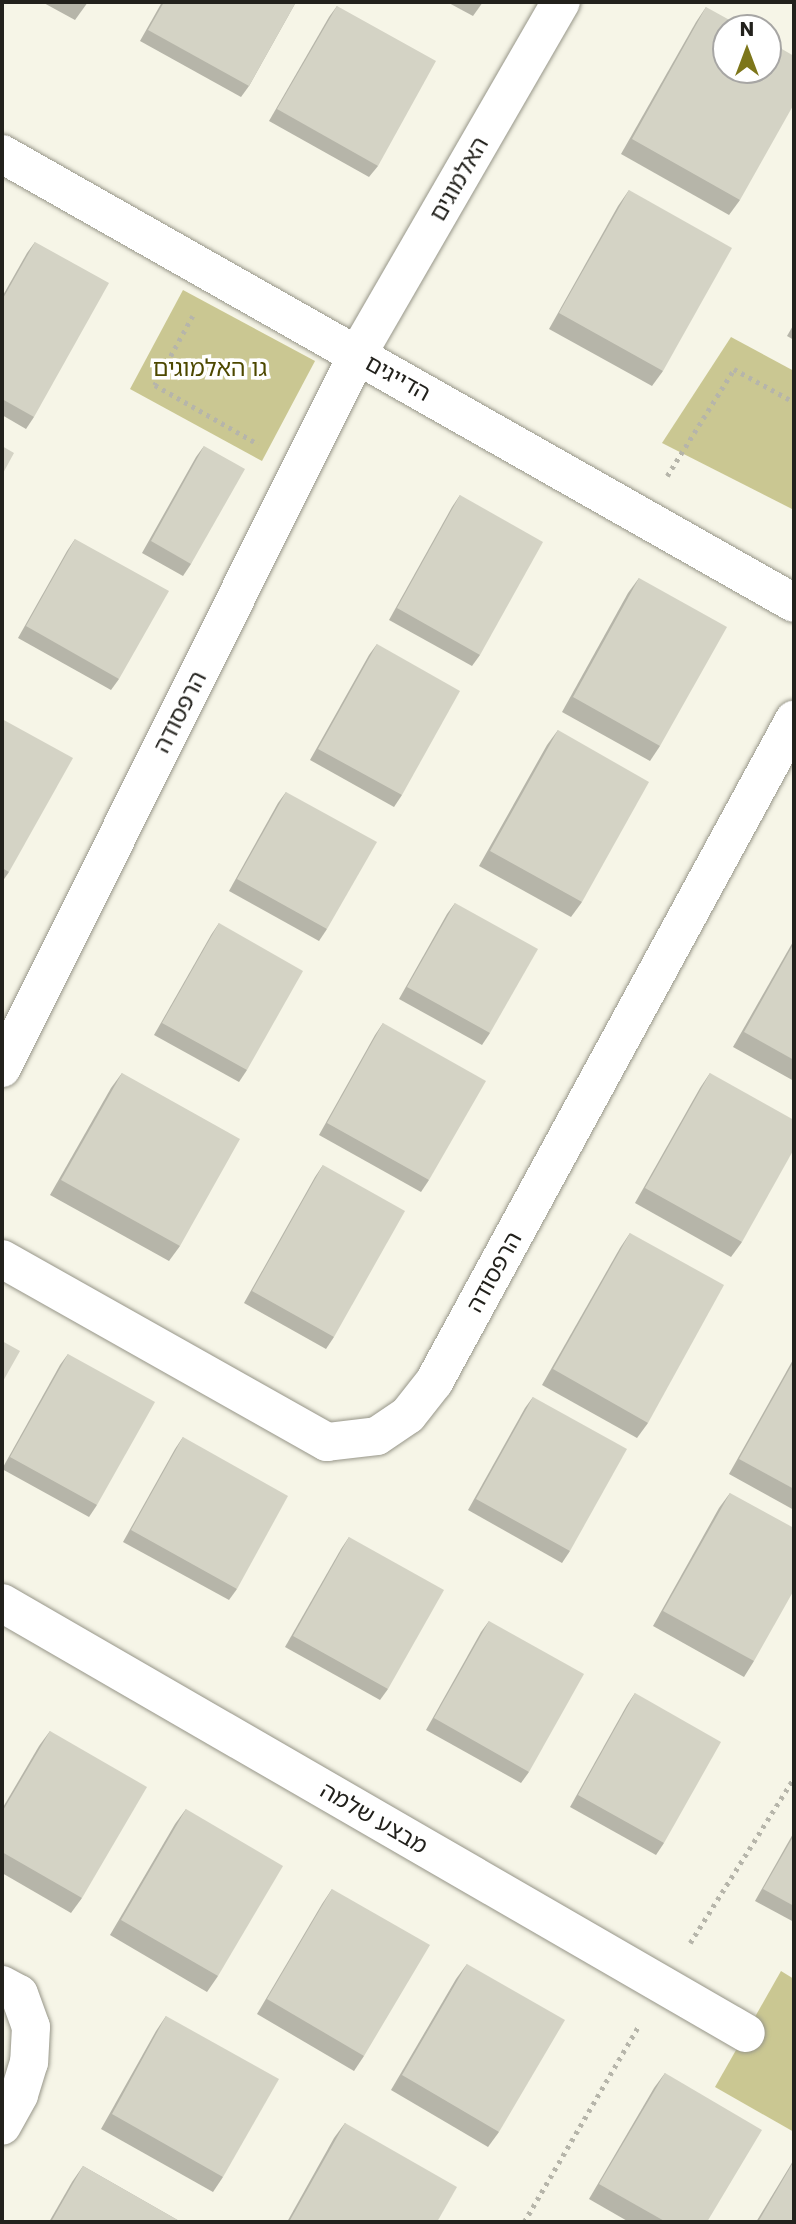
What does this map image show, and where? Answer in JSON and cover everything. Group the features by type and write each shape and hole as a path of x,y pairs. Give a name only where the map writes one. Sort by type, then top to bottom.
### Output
{"street":[{"name":"האלמוגים","path":"357,355 561,2"},
{"name":"הדייגים","path":"2,154 794,603"},
{"name":"הרפסודה","path":"2,1068 357,355"},
{"name":"הרפסודה","path":"2,1259 327,1442 377,1436 408,1415 434,1382 794,720"},
{"name":"מבצע שלמה","path":"2,1603 746,2033"},
{"path":"2,1985 19,1994 31,2027 29,2062 19,2095 2,2126"}],"path":[{"path":"215,275 155,386 301,469"},
{"path":"642,517 734,369 794,402"},
{"path":"524,2222 663,1985 794,1779"}],"green space":[{"name":"גו האלמוגים","path":"183,290 315,361 262,461 130,389"},
{"path":"731,337 794,371 794,510 662,443"},
{"path":"781,1971 794,1979 794,2132 715,2087"}],"building":[{"path":"164,2 296,2 249,86 148,30"},
{"path":"337,6 436,61 378,166 277,109"},
{"path":"706,7 719,14 712,14 712,84 782,84 782,49 794,56 794,104 740,200 632,139"},
{"path":"629,190 732,248 663,371 559,313"},
{"path":"35,242 109,283 34,417 2,399 2,300"},
{"path":"2,446 14,453 2,475"},
{"path":"204,446 245,469 191,564 151,541"},
{"path":"460,495 543,542 480,655 397,608"},
{"path":"75,539 169,591 119,679 26,626"},
{"path":"639,578 727,627 660,746 573,697"},
{"path":"377,644 460,691 402,795 318,749"},
{"path":"2,719 73,758 9,872 2,868"},
{"path":"558,730 649,782 582,902 490,851"},
{"path":"286,792 377,842 327,929 237,879"},
{"path":"455,903 538,949 490,1033 407,987"},
{"path":"219,923 303,971 247,1070 162,1023"},
{"path":"794,943 794,1060 744,1032"},
{"path":"383,1023 486,1081 429,1180 327,1123"},
{"path":"122,1073 240,1139 180,1246 61,1180"},
{"path":"710,1073 794,1120 794,1149 742,1242 645,1188"},
{"path":"323,1165 405,1211 334,1337 252,1291"},
{"path":"630,1233 724,1285 648,1423 553,1369"},
{"path":"2,1341 20,1351 2,1383"},
{"path":"68,1354 155,1402 97,1505 10,1457"},
{"path":"794,1361 794,1489 739,1459"},
{"path":"533,1397 627,1449 570,1551 476,1499"},
{"path":"183,1437 288,1496 237,1589 131,1530"},
{"path":"730,1493 794,1528 794,1590 754,1661 663,1611"},
{"path":"349,1537 444,1590 388,1689 293,1636"},
{"path":"489,1621 584,1674 529,1772 434,1718"},
{"path":"635,1693 721,1742 664,1843 578,1795"},
{"path":"50,1731 147,1787 82,1898 2,1852 2,1812"},
{"path":"186,1809 283,1866 218,1976 121,1920"},
{"path":"794,1835 794,1906 763,1889"},
{"path":"332,1889 430,1945 364,2056 267,1999"},
{"path":"467,1964 565,2020 499,2132 402,2075"},
{"path":"166,2016 279,2079 223,2177 112,2114"},
{"path":"665,2073 762,2130 707,2222 666,2222 599,2184"},
{"path":"345,2123 457,2187 437,2222 289,2222"},
{"path":"794,2161 794,2222 758,2222"},
{"path":"83,2166 181,2222 51,2222"}]}
